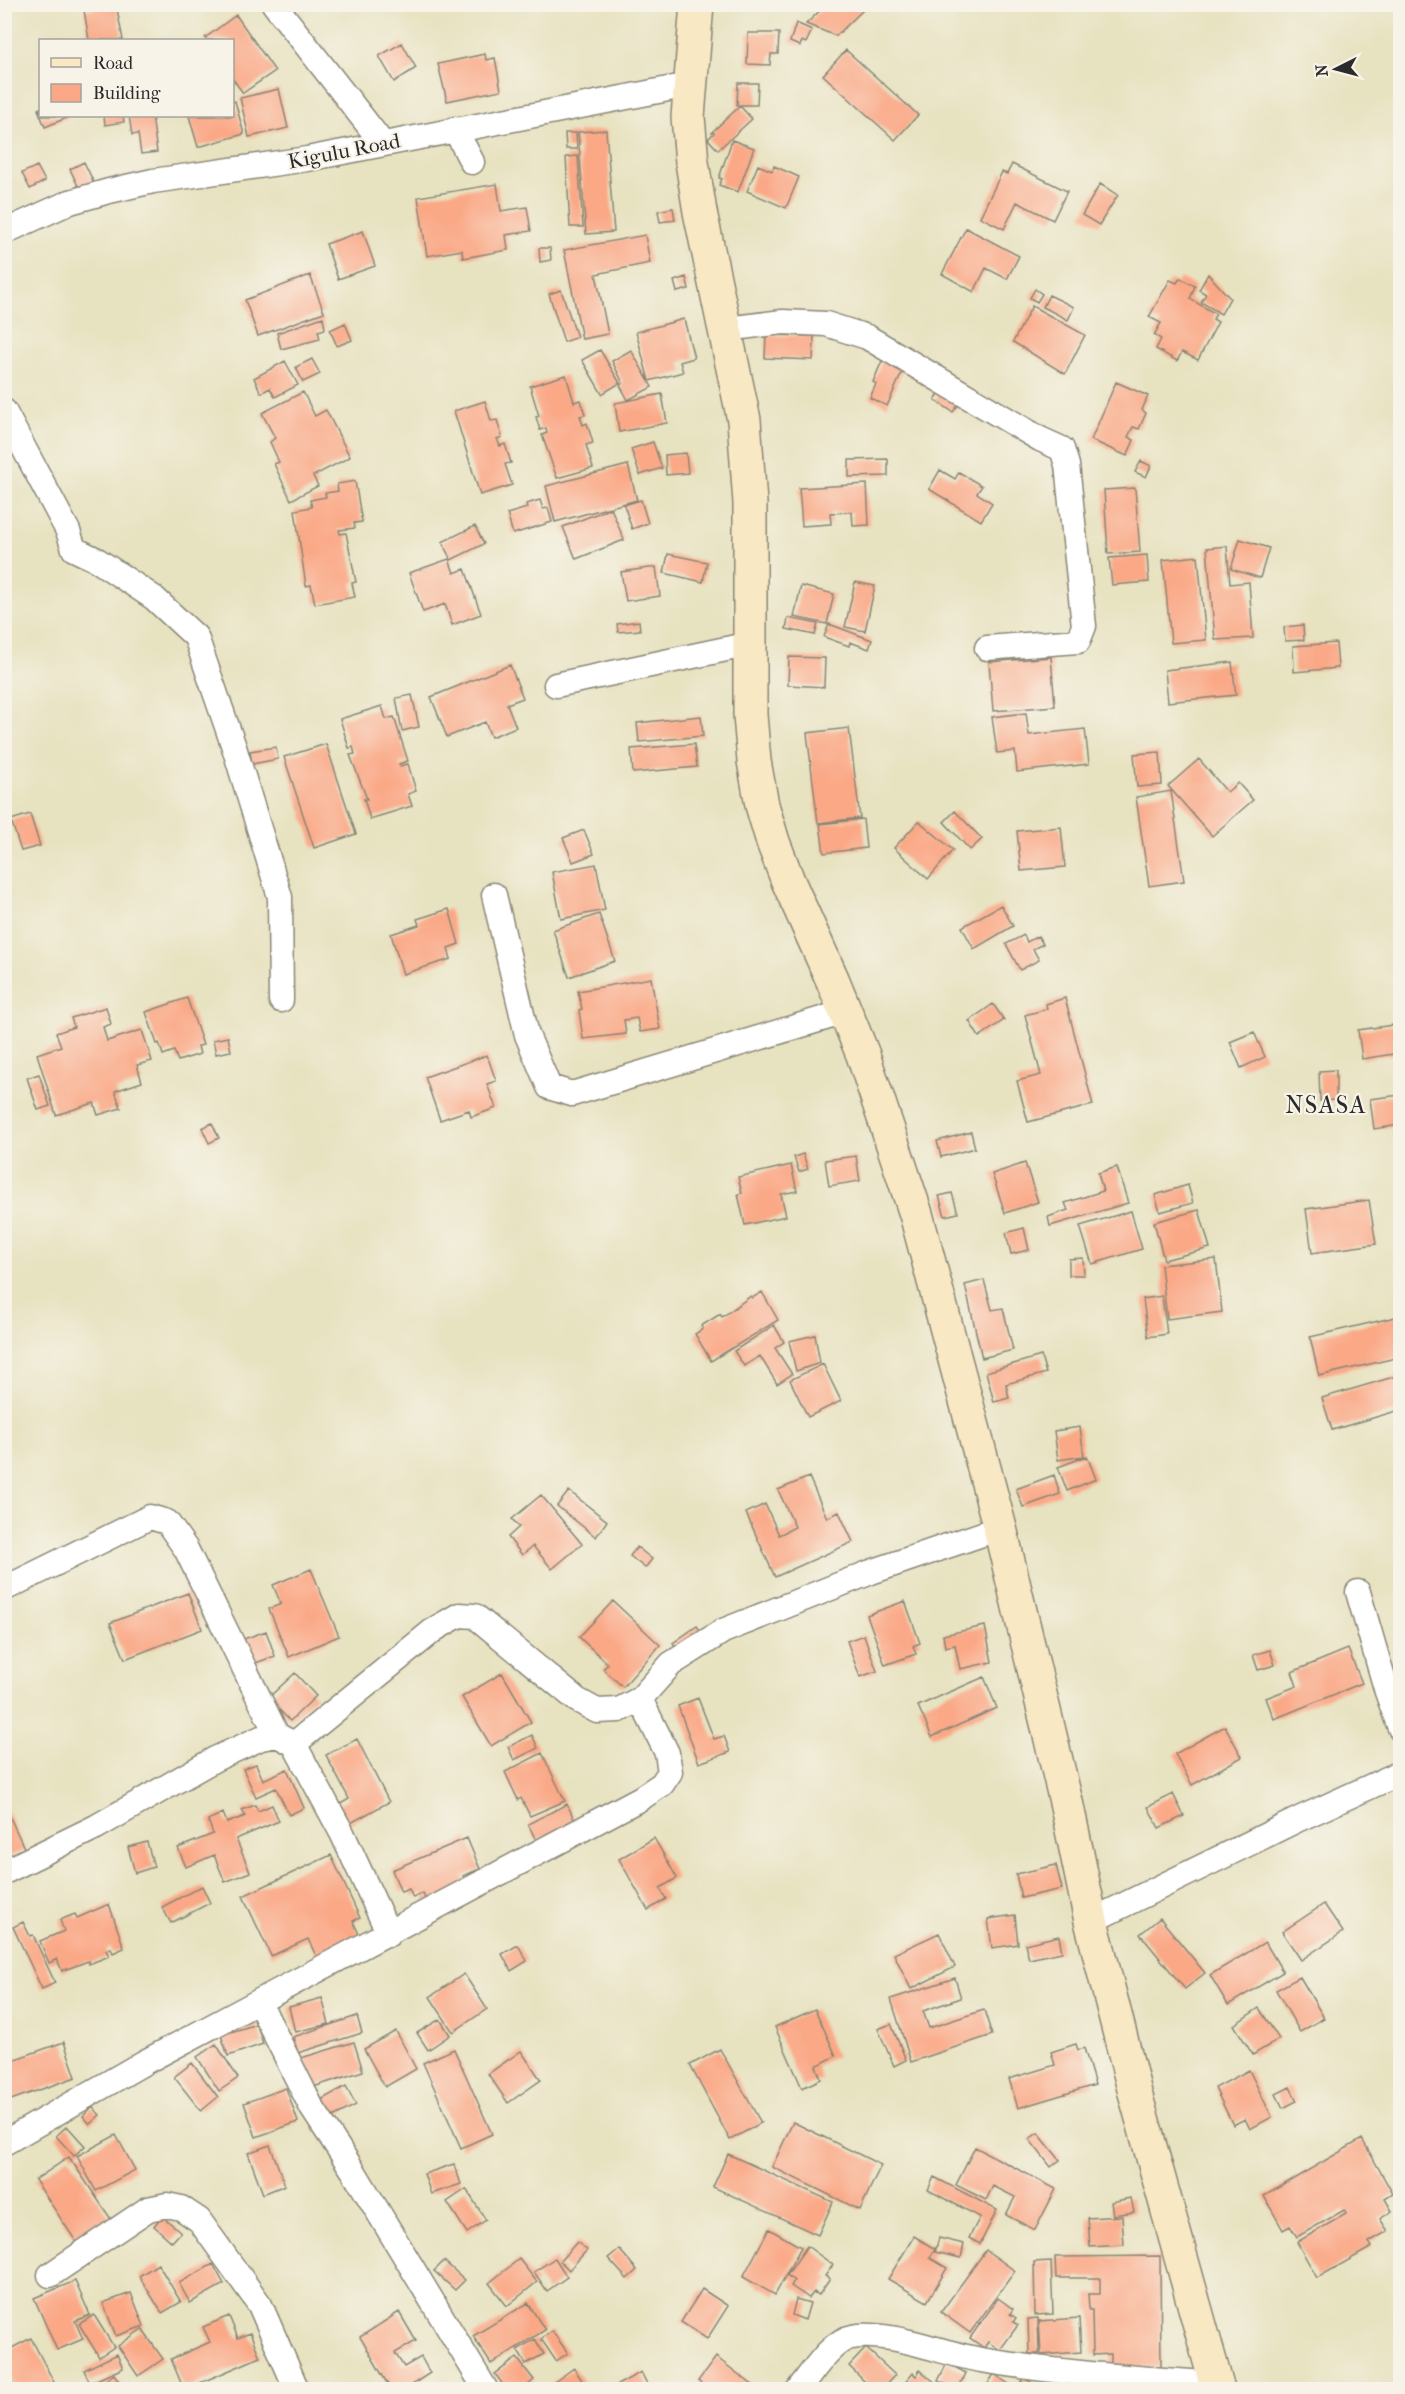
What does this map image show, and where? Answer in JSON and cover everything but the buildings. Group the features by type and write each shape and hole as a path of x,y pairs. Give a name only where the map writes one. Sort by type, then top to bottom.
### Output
{"street":[{"path":"274,4 383,144"},
{"path":"696,4 688,117 700,212 744,420 749,467 750,715 754,761 762,805 788,881 863,1055 916,1214 1000,1528 1067,1806 1091,1921 1135,2093 1217,2387 1081,2374 980,2360 887,2338 864,2336 850,2337 837,2343 798,2390"},
{"name":"Kigulu Road","path":"4,232 70,202 108,191 307,159 689,85"},
{"path":"455,129 472,162"},
{"path":"726,329 783,322 826,324 867,337 1019,427 1062,449 1067,465 1084,626 1078,640 987,648"},
{"path":"4,411 68,531 74,549 97,560 154,598 196,637 234,747 280,897 281,1000"},
{"path":"556,685 750,644"},
{"path":"494,895 527,1035 549,1087 572,1094 845,1012"},
{"path":"4,1589 150,1516 167,1522 186,1549 285,1740 342,1833 389,1934"},
{"path":"4,1872 96,1827 215,1759 261,1738 285,1740 435,1629 459,1615 475,1616 578,1700 597,1711 619,1710 640,1699 671,1664 723,1631 871,1572 1000,1528"},
{"path":"1358,1592 1387,1692 1401,1728"},
{"path":"4,2143 145,2062 389,1934 641,1798 662,1784 670,1772 668,1753 640,1699"},
{"path":"1091,1921 1299,1819 1401,1773"},
{"path":"259,2002 312,2108 354,2172 486,2390"},
{"path":"50,2275 148,2209 166,2205 181,2208 199,2220 260,2306 297,2390"}],"district":[{"name":"NSASA","path":"1326,1105"}]}
